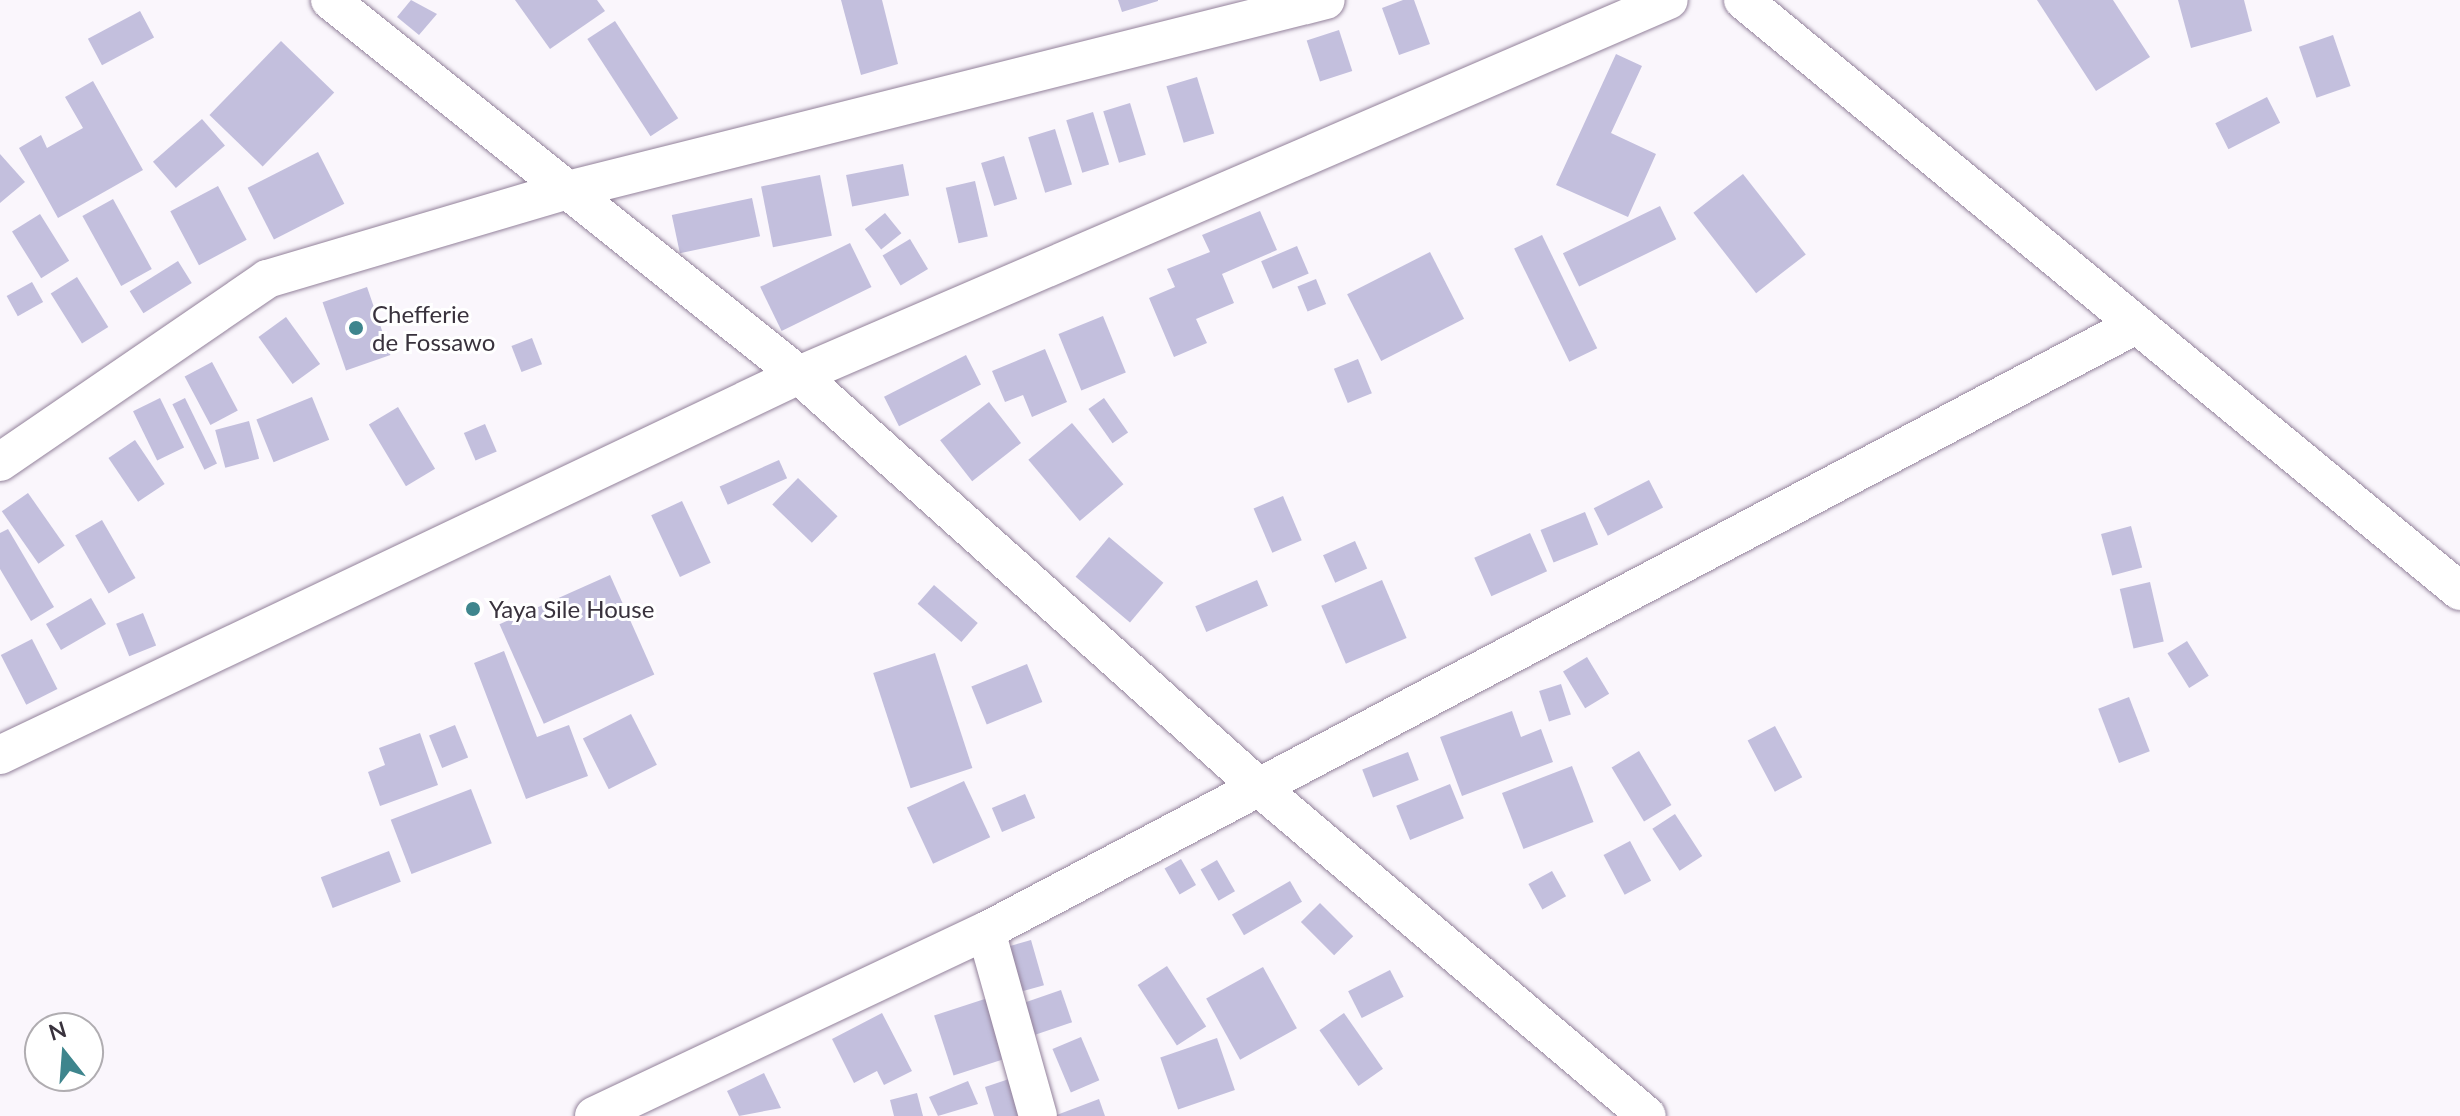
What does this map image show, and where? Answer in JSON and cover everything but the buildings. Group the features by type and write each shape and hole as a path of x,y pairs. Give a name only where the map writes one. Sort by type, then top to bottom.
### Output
{"street":[{"path":"330,0 799,375 1262,790 1647,1116"},
{"path":"0,462 267,279 568,190 1326,0"},
{"path":"0,755 799,375 1669,0"},
{"path":"1743,0 2460,591"},
{"path":"594,1116 986,931 1262,790 2136,325"},
{"path":"986,931 1038,1116"}],"place":[{"name":"Chefferie de Fossawo","path":"356,328"},
{"name":"Yaya Sile House","path":"473,609"}]}
